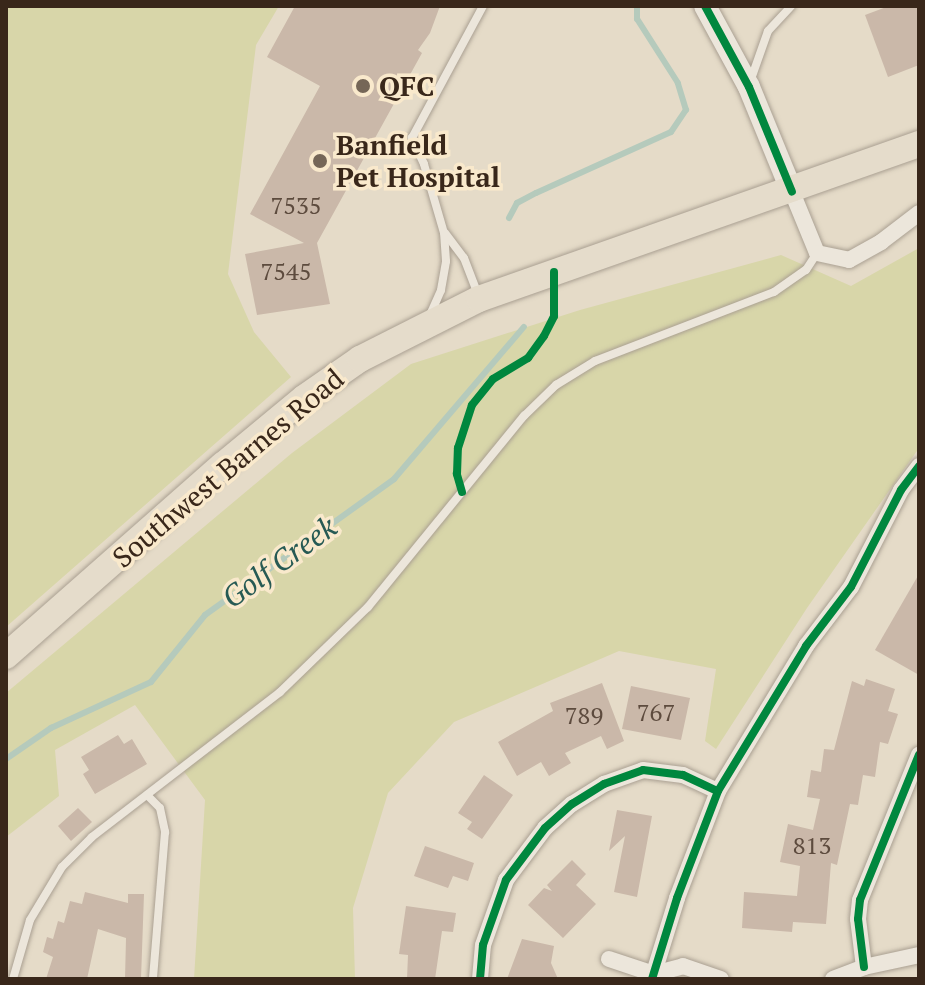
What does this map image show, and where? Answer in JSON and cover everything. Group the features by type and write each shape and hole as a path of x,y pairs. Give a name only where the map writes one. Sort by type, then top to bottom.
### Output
{"main road":[{"path":"705,6 749,87 792,192"},
{"name":"Southwest Barnes Road","path":"6,656 304,398 360,359 479,299 571,265 792,192 919,144"}],"street":[{"path":"792,192 817,253 849,260 919,213"},
{"path":"654,977 677,898 718,791 806,646 851,587 901,490 919,466"},
{"path":"864,967 858,919 860,900 919,755"},
{"path":"480,979 483,945 506,880 545,828 572,804 604,784 643,770 683,775 718,791"},
{"path":"833,979 864,967 919,955"},
{"path":"609,959 654,977 683,966 721,979"}],"lane":[{"path":"426,324 441,290 446,261 444,233 424,164 412,138 483,6"},
{"path":"749,87 768,31 791,6"},
{"path":"444,233 464,258 479,299"},
{"path":"13,979 30,920 62,867 92,837 280,692 368,607 524,416 556,385 595,361 774,292 806,270 817,253"},
{"path":"147,795 160,808 165,832 153,979"}],"shaded area":[{"path":"6,6 279,6 256,45 228,274 254,332 291,377 6,627"},
{"path":"919,248 919,448 807,608 716,749 705,741 716,669 619,651 454,722 388,793 353,908 355,979 194,979 205,800 135,705 55,750 59,796 6,837 6,693 292,453 411,364 580,310 781,255 851,286"}],"building":[{"path":"295,6 440,6 430,33 418,50 422,53 317,243 330,304 257,315 245,254 304,243 250,214 320,86 267,57"},
{"path":"889,6 919,6 919,65 888,77 865,15"},
{"path":"919,574 919,675 875,650"},
{"path":"866,679 895,689 888,711 898,714 888,744 880,742 875,777 863,775 858,805 850,804 837,865 831,863 826,924 793,922 792,932 742,928 744,892 797,896 800,866 780,862 788,824 813,830 820,799 807,797 811,770 821,772 824,749 834,750 852,681 864,686"},
{"path":"602,683 624,741 607,749 601,736 565,753 571,763 549,776 541,762 517,776 498,742 553,711 550,703"},
{"path":"631,686 690,698 681,740 622,729"},
{"path":"118,735 124,744 132,739 147,764 95,794 83,774 89,770 81,757"},
{"path":"484,775 513,795 482,839 467,829 472,822 458,813"},
{"path":"78,808 92,822 71,841 58,826"},
{"path":"617,810 652,816 637,897 614,892 625,836 609,851"},
{"path":"425,846 474,863 468,881 453,876 448,888 414,876"},
{"path":"572,860 586,874 576,885 596,904 563,938 528,905 544,888 552,891 547,885"},
{"path":"85,892 128,903 128,894 144,894 141,979 125,979 126,938 98,929 87,979 46,979 53,957 43,952 47,937 53,939 58,921 64,923 70,901 82,904"},
{"path":"406,906 456,913 453,932 442,931 435,979 407,979 408,955 399,954"},
{"path":"522,939 554,946 551,963 558,979 507,979"}],"waterway":[{"name":"Golf Creek","path":"509,218 517,203 671,132 686,110 678,83 637,19 637,6"},
{"name":"Golf Creek","path":"6,759 51,728 151,682 205,615 394,479 524,327"}],"cycle path":[{"path":"705,6 749,87 792,192"},
{"path":"462,492 457,474 458,448 472,405 493,379 528,358 544,336 554,316 554,272"},
{"path":"652,979 677,898 718,791 806,646 851,587 901,490 919,466"},
{"path":"864,967 858,919 860,900 919,755"},
{"path":"480,979 483,945 506,880 545,828 572,804 604,784 643,770 683,775 718,791"}],"place":[{"name":"QFC","path":"363,86"},
{"name":"Banfield Pet Hospital","path":"320,161"}]}
